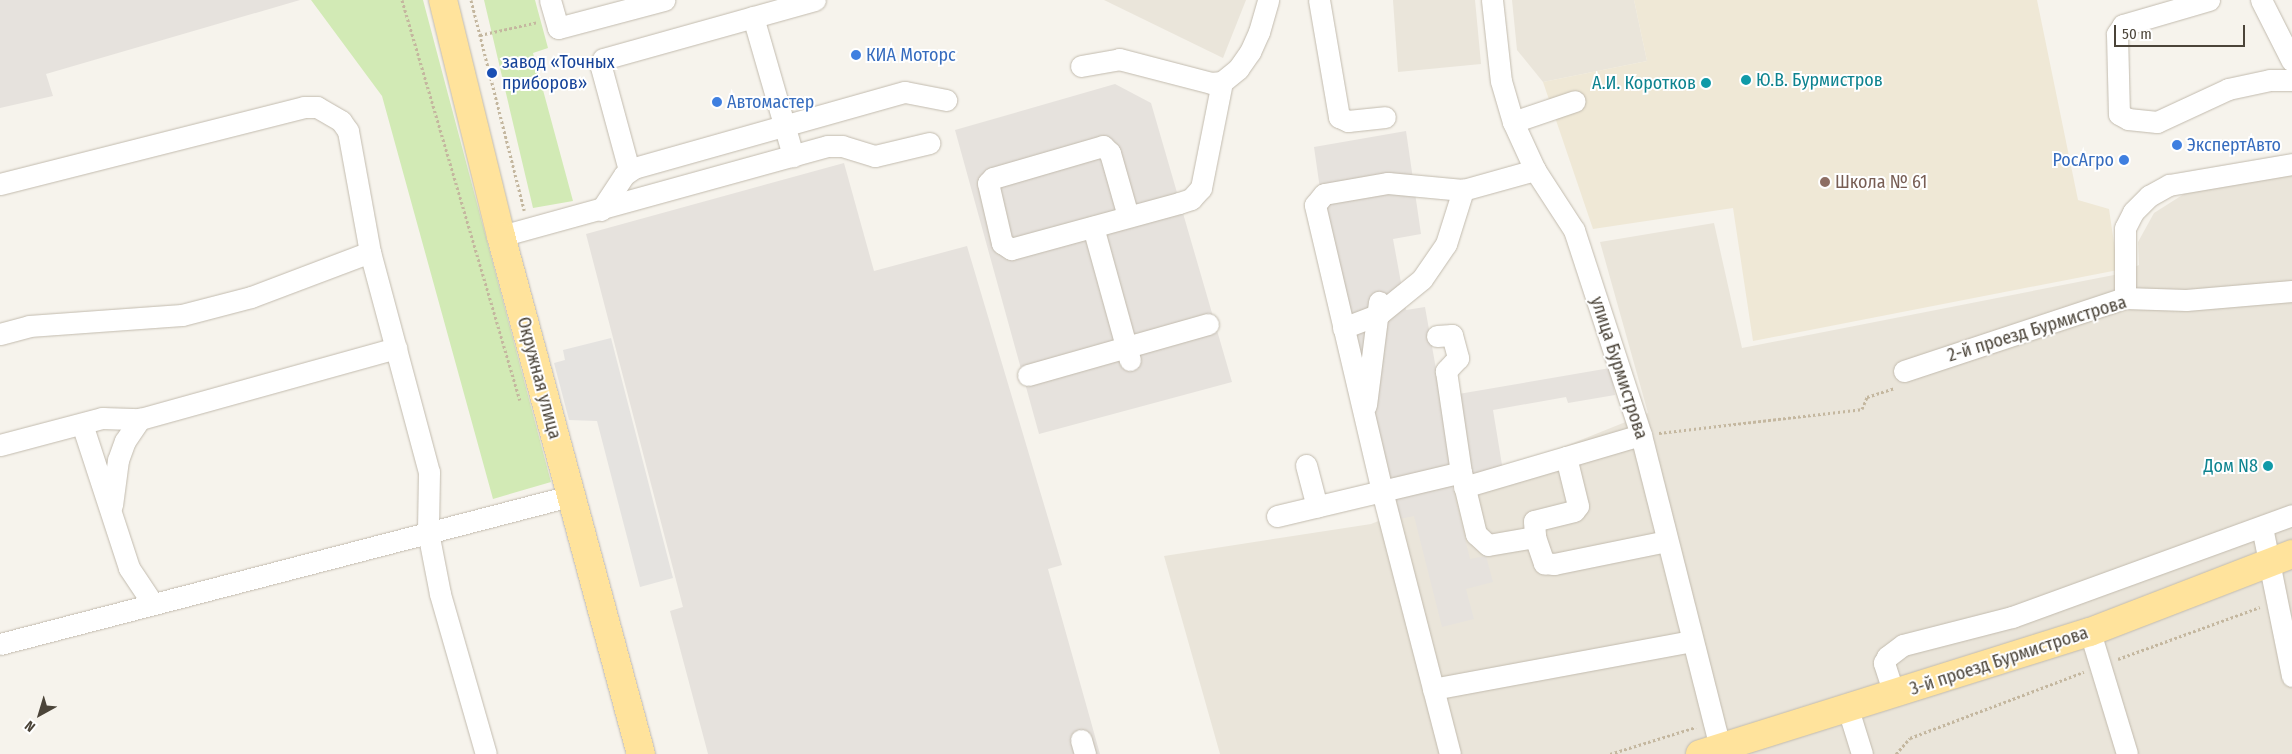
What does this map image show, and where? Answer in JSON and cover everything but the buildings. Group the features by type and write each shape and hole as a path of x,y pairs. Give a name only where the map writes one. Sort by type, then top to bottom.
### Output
{"main road":[{"name":"Окружная улица","path":"443,0 501,236 641,754"},
{"name":"3-й проезд Бурмистрова","path":"1710,751 2090,632 2281,559"}],"street":[{"path":"553,9 558,28 664,0"},
{"path":"629,170 601,67 603,60 815,0"},
{"path":"1081,66 1119,59 1211,83 1222,82 1238,70 1250,52 1268,0"},
{"path":"1319,0 1339,116 1348,121 1385,117"},
{"name":"улица Бурмистрова","path":"1492,0 1501,81 1513,122 1535,170 1574,230 1641,435 1692,641 1710,751"},
{"path":"2209,0 2123,25 2118,34 2119,114 2128,119 2157,122 2228,89 2270,80 2292,80"},
{"path":"2261,0 2292,61"},
{"path":"753,17 793,156"},
{"path":"1128,216 1110,153 1102,146 993,178 988,183 1002,243 1007,249 1185,201 1200,193 1222,82"},
{"path":"602,210 629,170 910,92 946,100"},
{"path":"1513,122 1575,101"},
{"path":"0,184 304,107 317,107 330,113 348,131 370,252 429,472 428,532 440,594 486,754"},
{"path":"832,113 842,146"},
{"path":"501,236 602,210 828,146 842,146 875,156 929,143"},
{"path":"2124,298 2125,228 2133,212 2149,196 2169,186 2292,164"},
{"path":"1450,754 1364,418 1315,205 1320,196 1399,182 1463,190 1535,170"},
{"path":"1343,328 1379,305 1412,289 1427,274 1446,244 1463,190"},
{"path":"1093,226 1129,354"},
{"path":"0,334 29,326 182,315 251,297 370,252"},
{"name":"2-й проезд Бурмистрова","path":"1904,371 2124,298 2186,300 2292,292"},
{"path":"1364,418 1379,305"},
{"path":"1028,374 1129,354 1208,324"},
{"path":"1437,336 1452,335 1458,358 1446,371 1462,480 1476,534 1482,541 1498,545 1535,536"},
{"path":"0,445 113,417 140,419 396,348"},
{"path":"111,512 118,460 125,441 140,419"},
{"path":"82,424 128,568 153,604"},
{"path":"1278,516 1382,491 1462,480 1566,458 1641,435"},
{"path":"1566,458 1577,508 1536,520 1532,526 1541,558 1549,564 1667,541"},
{"path":"1306,465 1318,507"},
{"path":"0,644 570,496"},
{"path":"1894,694 1884,663 1887,657 1903,645 2012,617 2292,515"},
{"path":"2262,527 2281,559 2292,676"},
{"path":"2090,632 2127,754"},
{"path":"1433,689 1692,641"},
{"path":"1848,709 1862,754"}],"path":[{"path":"402,0 523,408"},
{"path":"471,0 529,229"},
{"path":"480,35 553,9"},
{"path":"1641,435 1862,409 1866,397 1908,383 1904,371"},
{"path":"1610,754 1701,725"}],"shaded area":[{"path":"0,0 300,0 46,74 53,96 0,108"},
{"path":"1104,0 1246,0 1223,58"},
{"path":"1393,0 1475,0 1481,64 1398,72"},
{"path":"1512,0 1634,0 1647,61 1543,82 1517,50"},
{"name":"Школа № 61","path":"1634,0 2037,0 2078,200 2109,209 2118,270 1753,341 1733,208 1593,229 1543,82 1647,61"},
{"path":"1115,84 1151,103 1232,382 1039,434 955,130"},
{"path":"1406,131 1421,234 1393,239 1406,310 1425,307 1441,397 1610,368 1615,395 1568,403 1566,397 1493,410 1503,471 1451,481 1470,559 1486,556 1493,582 1466,589 1474,619 1442,627 1414,516 1394,520 1328,245 1314,147"},
{"path":"844,163 874,271 967,246 1062,565 1048,569 1100,754 708,754 670,611 683,607 586,234"},
{"path":"2292,170 2292,754 1220,754 1164,556 1371,524 1648,413 1600,242 1714,223 1742,348 2119,274 2139,265 2138,242 2154,213 2195,187"},
{"path":"611,338 673,578 640,587 597,421 569,420 554,363 565,360 563,350"}],"green space":[{"path":"311,0 423,0 551,482 493,499 382,96"},
{"path":"484,0 535,0 548,48 533,53 573,201 533,208"}],"place":[{"name":"КИА Моторс","path":"856,55"},
{"name":"завод «Точных приборов»","path":"492,73"},
{"name":"Ю.В. Бурмистров","path":"1746,80"},
{"name":"А.И. Коротков","path":"1706,83"},
{"name":"Автомастер","path":"717,102"},
{"name":"ЭкспертАвто","path":"2177,145"},
{"name":"РосАгро","path":"2124,160"},
{"name":"Школа № 61","path":"1825,182"},
{"name":"Дом N8","path":"2268,466"}]}
